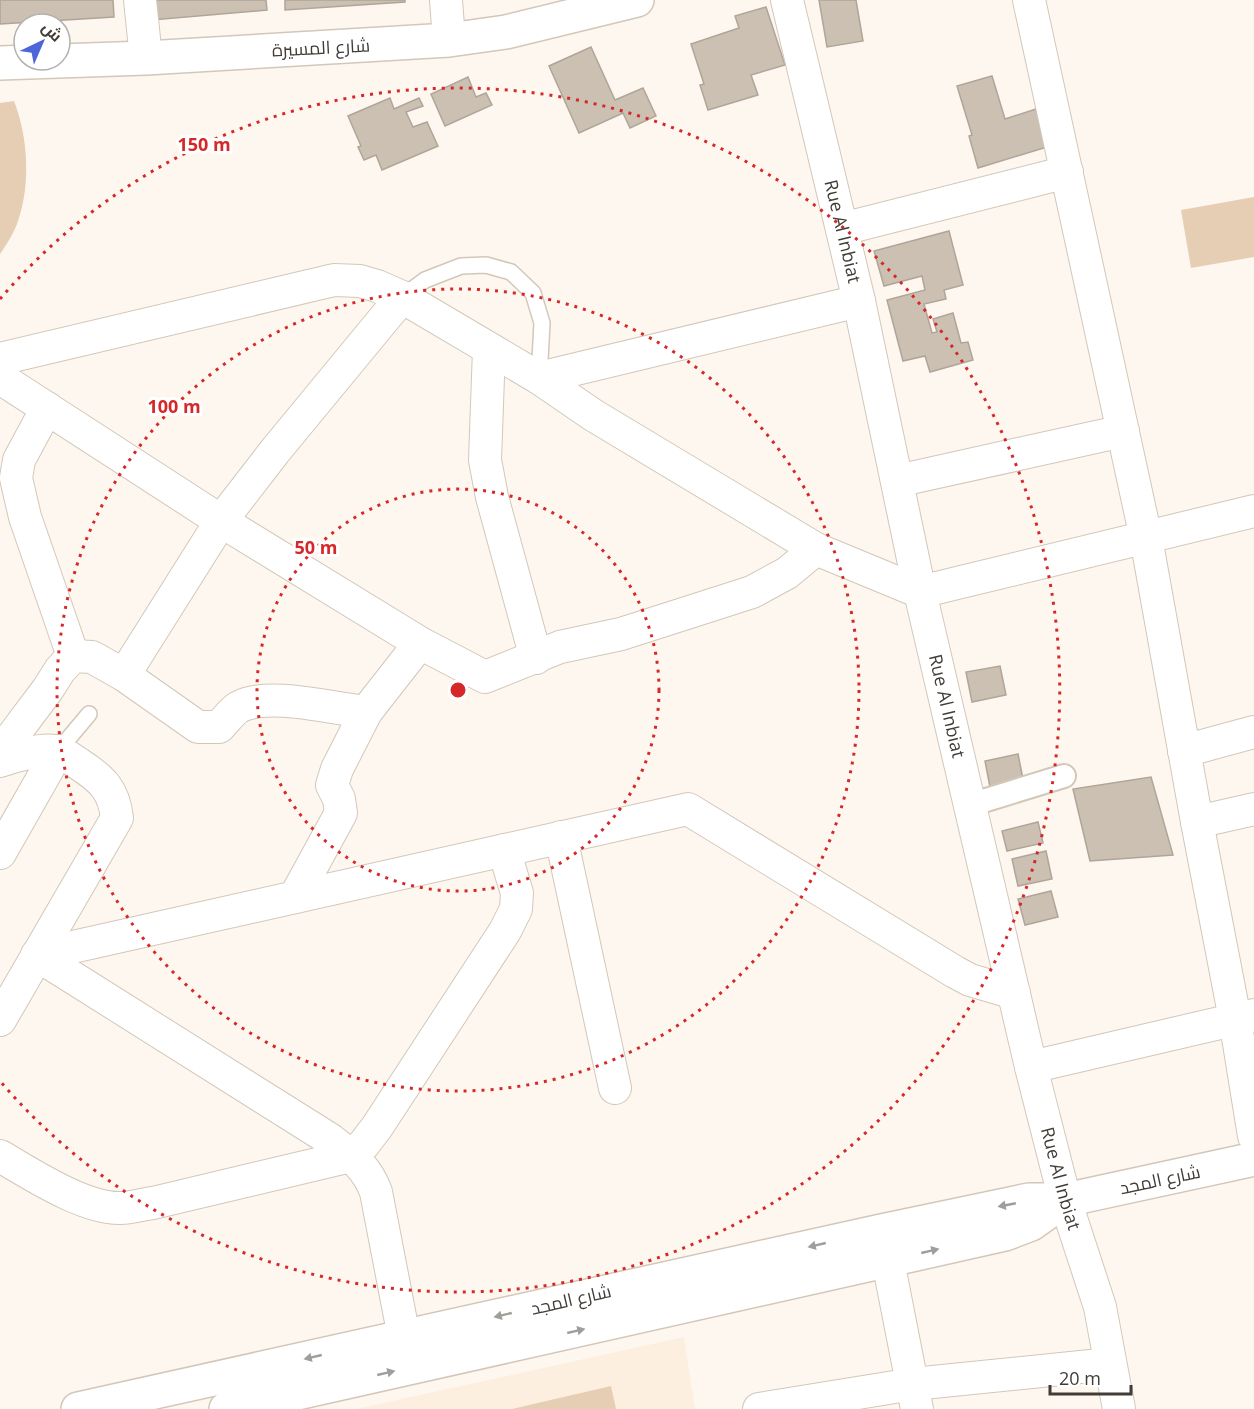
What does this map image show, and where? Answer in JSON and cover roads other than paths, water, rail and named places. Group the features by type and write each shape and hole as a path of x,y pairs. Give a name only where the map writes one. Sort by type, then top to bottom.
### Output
{"main road":[{"name":"شارع المسيرة","path":"0,63 146,58 449,40 506,32 637,0"},
{"name":"شارع المجد","path":"78,1409 924,1222 1029,1200 1065,1200 1254,1159"},
{"name":"شارع المجد","path":"226,1409 1005,1234 1031,1224 1065,1200"}],"street":[{"path":"140,0 146,58"},
{"path":"446,0 449,40"},
{"name":"Rue Al Inbiat","path":"787,0 860,301 920,592 1031,1067 1065,1200 1100,1307 1119,1409"},
{"path":"1029,0 1146,538 1197,822 1244,1017 1254,1136"},
{"path":"842,229 1067,172"},
{"path":"0,359 334,280 360,281 402,297 539,378 593,415 816,549 920,592 1254,511"},
{"path":"124,675 221,521 402,297"},
{"path":"539,378 860,301"},
{"path":"489,349 485,460 492,497 536,657"},
{"path":"0,378 221,521 420,643 485,677 560,647 632,631 752,592 788,573 816,549"},
{"path":"47,408 18,459 16,478 25,517 73,656"},
{"path":"897,481 1123,431"},
{"path":"295,897 341,813 339,798 332,785 341,760 366,712 420,643"},
{"path":"73,656 92,657 124,675 198,727 219,727 239,707 262,700 298,702 366,712"},
{"path":"0,753 60,670 73,656"},
{"path":"1184,751 1254,732"},
{"path":"0,760 27,753 58,751 95,774 107,787 116,803 117,818 37,955 9,983 0,1020"},
{"path":"0,853 58,751"},
{"path":"970,805 1064,776"},
{"path":"37,955 688,809 955,972 970,980 1014,993"},
{"path":"1197,822 1254,809"},
{"path":"561,837 615,1088"},
{"path":"0,1156 42,1181 94,1204 120,1208 153,1203 351,1156 377,1128 516,909 517,893 504,850"},
{"path":"37,955 331,1140 351,1156 370,1176 376,1192 404,1337"},
{"path":"1031,1067 1244,1017"},
{"path":"888,1261 915,1396"},
{"path":"759,1409 915,1396 1110,1364"}],"lane":[{"path":"402,297 425,280 461,266 486,265 511,272 532,293 542,323 539,378"},
{"path":"58,751 89,714"}]}
